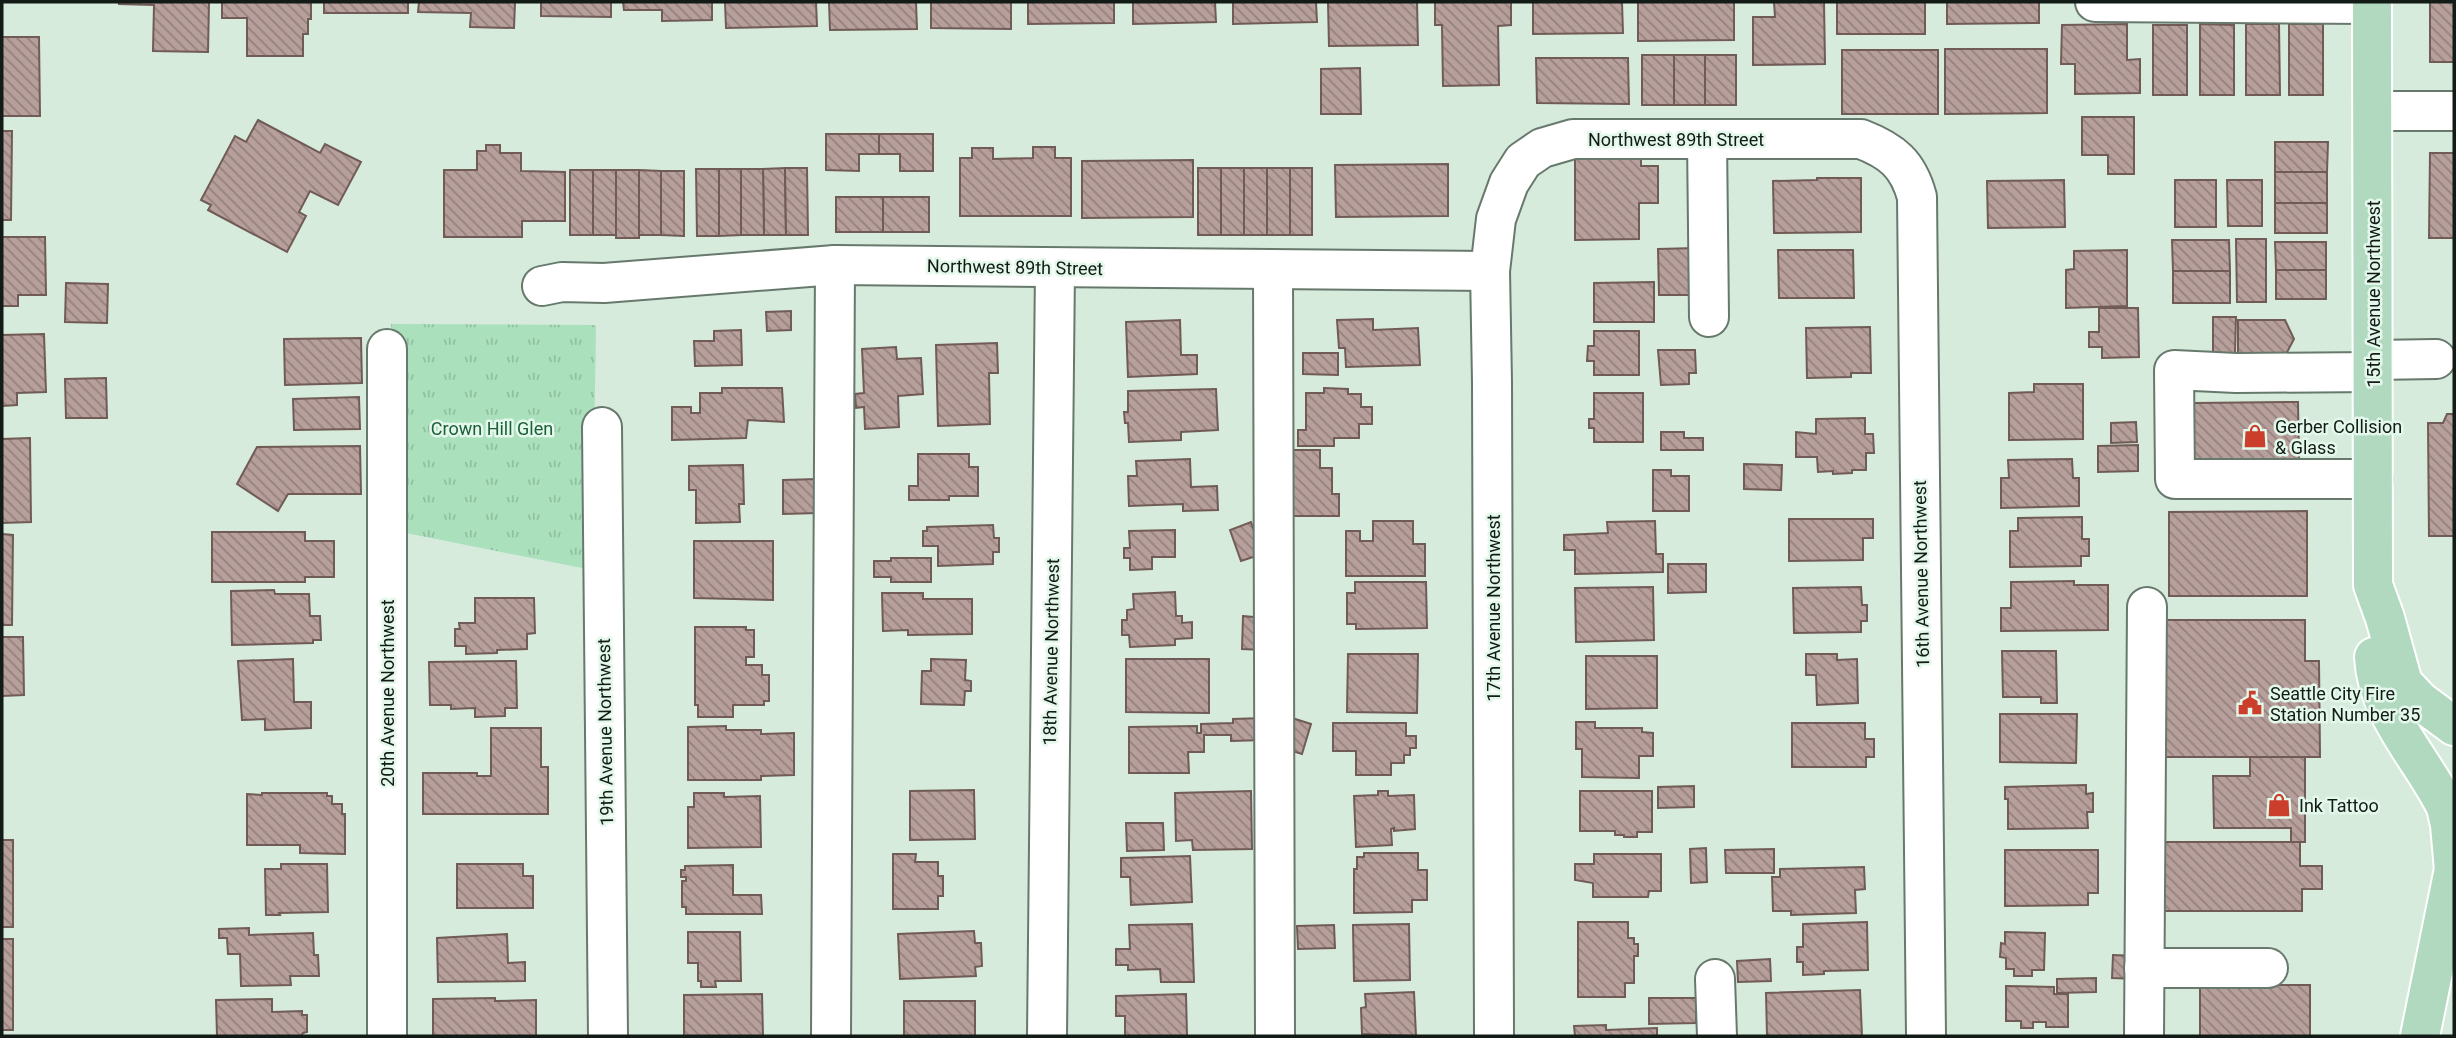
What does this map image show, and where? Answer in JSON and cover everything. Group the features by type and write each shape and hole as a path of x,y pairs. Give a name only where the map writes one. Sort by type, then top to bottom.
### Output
{"main road":[{"name":"15th Avenue Northwest","path":"2372,3 2373,585 2403,683 2420,701 2454,726"},
{"path":"2373,585 2375,669 2378,685 2409,747 2446,807 2450,825 2454,870 2420,1036"}],"street":[{"path":"2095,2 2372,3"},
{"path":"2373,111 2454,111"},
{"name":"Northwest 89th Street","path":"1509,183 1523,161 1555,142 1573,139 1861,139"},
{"path":"1707,139 1709,317"},
{"name":"16th Avenue Northwest","path":"1861,139 1885,148 1902,164 1912,180 1917,197 1926,1036"},
{"name":"17th Avenue Northwest","path":"1494,1036 1490,271 1496,219 1509,183"},
{"path":"831,1036 835,265"},
{"name":"Northwest 89th Street","path":"542,286 562,282 604,283 835,265 1490,271"},
{"name":"18th Avenue Northwest","path":"1047,1036 1055,268"},
{"path":"1273,270 1275,1036"},
{"name":"20th Avenue Northwest","path":"387,349 387,1036"},
{"path":"2373,480 2175,480 2174,370 2236,373 2373,366 2435,359"},
{"name":"19th Avenue Northwest","path":"602,427 608,1036"},
{"path":"2144,1036 2147,607"},
{"path":"2144,968 2268,968"},
{"path":"1716,979 1717,1036"}],"green space":[{"name":"Crown Hill Glen","path":"391,324 596,325 592,570 391,530"}],"building":[{"path":"119,2 209,2 208,52 153,51 154,5"},
{"path":"222,2 311,2 308,34 303,34 303,56 247,56 247,18 222,18"},
{"path":"324,2 408,2 408,13 324,13"},
{"path":"419,2 515,2 514,28 470,27 471,13 418,12"},
{"path":"541,2 611,2 611,17 541,16"},
{"path":"623,2 712,2 712,20 662,21 662,10 624,10"},
{"path":"725,2 816,2 817,26 726,28"},
{"path":"829,2 916,2 917,29 830,30"},
{"path":"931,2 1011,2 1011,29 931,28"},
{"path":"1028,2 1114,2 1114,23 1028,24"},
{"path":"1133,2 1215,2 1216,22 1133,24"},
{"path":"1233,2 1316,2 1317,22 1233,24"},
{"path":"1328,2 1417,2 1418,45 1329,46"},
{"path":"1435,2 1511,2 1511,25 1498,26 1499,85 1443,86 1442,25 1435,25"},
{"path":"1533,2 1622,2 1623,33 1533,34"},
{"path":"1638,2 1734,2 1734,40 1638,41"},
{"path":"1774,2 1824,2 1825,64 1753,65 1753,17 1775,17"},
{"path":"1837,2 1925,2 1925,34 1837,34"},
{"path":"1947,2 2039,2 2039,23 1947,24"},
{"path":"2430,2 2454,2 2454,62 2430,62"},
{"path":"2127,24 2127,60 2140,59 2140,93 2075,94 2075,64 2061,64 2062,25"},
{"path":"2200,24 2234,25 2234,95 2200,95"},
{"path":"2246,24 2279,24 2280,95 2246,95"},
{"path":"2289,24 2323,24 2323,95 2289,95"},
{"path":"2153,25 2187,25 2187,95 2153,95"},
{"path":"2,37 39,37 40,116 2,116"},
{"path":"1945,49 2047,49 2047,113 1945,114"},
{"path":"1842,50 1938,50 1938,114 1842,114"},
{"path":"1642,55 1674,55 1674,105 1642,105"},
{"path":"1674,55 1705,55 1705,105 1674,105"},
{"path":"1705,55 1736,55 1736,105 1705,105"},
{"path":"1536,58 1628,58 1629,104 1537,103"},
{"path":"1360,68 1361,114 1321,114 1321,69"},
{"path":"2082,117 2134,117 2134,174 2108,174 2108,155 2082,155"},
{"path":"258,120 320,153 325,144 361,162 338,205 310,191 299,212 306,216 287,252 208,210 211,205 201,200 235,136 246,142"},
{"path":"2,131 12,131 11,220 2,220"},
{"path":"826,134 879,134 879,154 859,154 859,171 826,170"},
{"path":"879,134 933,134 933,171 900,171 900,154 879,154"},
{"path":"2275,142 2328,142 2327,172 2275,172"},
{"path":"486,145 500,145 500,153 521,153 521,171 565,172 565,221 522,221 522,237 444,237 444,170 477,170 477,151 486,151"},
{"path":"1033,147 1055,147 1055,158 1071,158 1071,216 960,216 960,158 972,158 972,148 993,148 993,159 1033,158"},
{"path":"2430,153 2454,153 2454,238 2429,238"},
{"path":"1641,157 1641,166 1658,166 1658,203 1639,203 1639,239 1575,240 1575,158"},
{"path":"1193,160 1193,217 1082,218 1082,161"},
{"path":"1448,164 1448,216 1336,217 1335,165"},
{"path":"785,168 786,235 764,235 763,169"},
{"path":"785,168 807,168 808,235 786,235"},
{"path":"1198,168 1221,168 1221,235 1198,235"},
{"path":"1221,168 1244,168 1244,235 1221,235"},
{"path":"1244,168 1267,168 1267,235 1244,235"},
{"path":"1267,168 1290,168 1290,235 1267,235"},
{"path":"1290,168 1312,168 1312,235 1290,235"},
{"path":"696,169 719,169 719,236 697,236"},
{"path":"719,169 741,169 741,235 719,236"},
{"path":"741,169 763,169 764,235 741,235"},
{"path":"570,170 593,170 593,235 570,235"},
{"path":"593,170 616,170 616,235 593,235"},
{"path":"616,170 639,170 639,238 616,238"},
{"path":"639,170 661,171 661,235 639,235"},
{"path":"661,171 684,171 684,236 661,235"},
{"path":"2275,172 2327,172 2327,203 2275,203"},
{"path":"1861,178 1861,232 1774,233 1773,181"},
{"path":"2064,180 2065,227 1988,228 1987,181"},
{"path":"2175,180 2216,180 2216,227 2175,227"},
{"path":"2227,180 2262,180 2262,226 2228,226"},
{"path":"836,197 883,197 883,232 836,232"},
{"path":"883,197 929,197 929,232 883,232"},
{"path":"2275,203 2327,203 2327,233 2275,233"},
{"path":"2,237 45,237 46,295 18,295 18,306 2,306"},
{"path":"2236,239 2266,239 2266,302 2237,302"},
{"path":"2172,240 2229,240 2230,271 2173,271"},
{"path":"2275,242 2326,242 2326,270 2276,270"},
{"path":"1696,248 1697,295 1659,295 1658,249"},
{"path":"1778,250 1853,250 1854,298 1779,298"},
{"path":"2127,250 2127,306 2066,308 2066,270 2074,269 2074,251"},
{"path":"2276,270 2326,270 2326,299 2276,299"},
{"path":"2173,271 2230,271 2230,303 2173,303"},
{"path":"1654,282 1654,322 1594,322 1594,283"},
{"path":"66,283 108,284 107,323 65,322"},
{"path":"2099,308 2138,308 2139,357 2102,358 2102,347 2089,347 2089,332 2099,332"},
{"path":"791,311 791,330 767,331 766,312"},
{"path":"2213,317 2236,317 2235,353 2213,353"},
{"path":"1373,319 1373,330 1418,328 1420,365 1346,367 1345,348 1339,348 1337,320"},
{"path":"1180,320 1181,355 1197,355 1197,374 1128,377 1126,322"},
{"path":"2238,320 2285,320 2294,339 2285,356 2238,356"},
{"path":"1870,327 1871,373 1851,373 1851,377 1807,378 1806,328"},
{"path":"741,330 742,365 695,366 694,341 714,341 714,331"},
{"path":"1594,331 1639,331 1639,375 1594,375 1594,361 1587,361 1588,346 1594,346"},
{"path":"44,334 46,392 17,393 17,405 2,406 2,335"},
{"path":"361,338 362,383 285,385 284,339"},
{"path":"997,343 998,373 989,373 990,424 938,426 936,345"},
{"path":"896,347 897,359 921,358 923,394 898,396 899,427 865,429 864,407 856,408 855,394 864,393 862,349"},
{"path":"1658,350 1695,350 1696,373 1689,373 1689,384 1661,385"},
{"path":"1303,353 1338,353 1338,375 1303,374"},
{"path":"106,378 107,418 66,418 65,379"},
{"path":"2034,384 2083,384 2083,439 2009,440 2009,393 2034,392"},
{"path":"722,388 782,388 784,422 748,420 746,438 672,440 672,407 691,407 691,413 700,413 700,393 722,393"},
{"path":"1324,388 1348,389 1348,394 1361,394 1361,407 1372,407 1372,424 1359,424 1359,438 1334,438 1334,446 1298,446 1298,430 1306,430 1306,393 1324,393"},
{"path":"1216,389 1218,430 1181,432 1181,440 1129,442 1128,423 1125,423 1124,412 1128,412 1128,391"},
{"path":"1594,393 1643,393 1643,442 1594,442 1594,428 1589,428 1589,419 1594,419"},
{"path":"359,397 360,429 294,430 293,399"},
{"path":"2298,402 2299,460 2194,460 2194,403"},
{"path":"2447,414 2454,414 2454,536 2429,536 2428,423 2443,423"},
{"path":"1865,418 1865,434 1873,434 1874,453 1866,453 1866,470 1833,474 1833,471 1818,472 1817,457 1796,457 1796,432 1816,434 1816,419"},
{"path":"2136,422 2137,442 2111,443 2111,423"},
{"path":"1661,432 1684,432 1684,438 1703,438 1703,450 1661,450"},
{"path":"30,438 31,522 2,523 2,439"},
{"path":"2138,445 2138,471 2098,472 2098,446"},
{"path":"360,446 361,494 288,494 278,511 237,484 257,447"},
{"path":"1286,450 1320,450 1320,468 1332,468 1332,494 1339,494 1339,516 1286,516"},
{"path":"918,454 969,454 969,467 978,467 978,496 949,496 949,500 909,500 909,486 918,486"},
{"path":"1190,459 1191,487 1217,486 1218,510 1183,511 1183,504 1129,506 1128,476 1137,476 1136,461"},
{"path":"2072,459 2073,478 2079,478 2079,506 2001,508 2001,478 2009,478 2008,460"},
{"path":"1744,464 1782,465 1781,490 1744,489"},
{"path":"743,465 744,504 739,504 740,522 696,523 696,490 689,490 689,466"},
{"path":"1653,470 1671,470 1671,476 1689,476 1689,511 1653,511"},
{"path":"818,479 818,513 783,514 783,480"},
{"path":"2307,511 2307,596 2169,596 2169,512"},
{"path":"2082,517 2082,539 2089,539 2089,556 2081,556 2081,566 2010,567 2010,531 2018,531 2018,518"},
{"path":"1789,519 1873,519 1873,538 1863,538 1863,560 1789,561"},
{"path":"1373,521 1413,521 1413,544 1425,544 1425,576 1346,576 1346,531 1360,531 1360,541 1373,541"},
{"path":"1655,521 1656,554 1663,554 1663,572 1575,574 1575,550 1564,550 1564,535 1608,533 1607,522"},
{"path":"1251,522 1262,554 1241,561 1230,530"},
{"path":"993,525 994,538 999,538 999,552 993,552 993,564 938,566 938,546 923,546 923,531 927,531 927,527"},
{"path":"1175,530 1175,557 1152,557 1152,569 1130,570 1130,558 1124,558 1124,548 1130,548 1129,531"},
{"path":"212,532 305,532 305,541 334,541 334,577 305,577 305,582 212,582"},
{"path":"2,534 13,535 12,625 2,625"},
{"path":"694,541 773,541 773,600 694,598"},
{"path":"891,558 931,558 931,582 891,582 891,577 874,577 874,561 891,561"},
{"path":"1668,564 1706,564 1706,592 1668,593"},
{"path":"2074,581 2074,585 2108,585 2108,630 2001,631 2001,608 2011,608 2011,582"},
{"path":"1355,582 1426,582 1427,628 1356,629 1356,624 1347,624 1347,593 1355,593"},
{"path":"1653,587 1654,640 1576,642 1575,588"},
{"path":"1861,587 1862,605 1867,605 1867,621 1861,621 1861,632 1794,633 1793,588"},
{"path":"274,590 275,594 309,594 310,616 320,616 321,640 313,640 313,643 232,645 231,591"},
{"path":"1175,592 1176,616 1182,616 1182,623 1192,622 1192,638 1175,639 1175,645 1130,647 1129,635 1122,635 1122,620 1127,620 1127,610 1134,609 1133,594"},
{"path":"882,593 923,593 923,599 972,599 972,634 908,635 908,630 883,631"},
{"path":"475,598 534,598 535,633 527,634 527,649 466,654 466,646 455,646 455,629 460,629 459,623 475,623"},
{"path":"1243,616 1264,618 1263,650 1242,649"},
{"path":"2166,620 2305,620 2305,661 2319,661 2320,757 2166,757"},
{"path":"695,627 746,627 746,630 754,630 754,657 746,657 746,665 762,665 762,675 769,675 769,701 764,701 764,705 733,705 733,717 698,717 698,705 695,705"},
{"path":"2,637 23,637 24,695 2,696"},
{"path":"2002,651 2056,651 2057,703 2041,703 2041,697 2003,697"},
{"path":"1348,654 1418,654 1417,713 1347,712"},
{"path":"1806,654 1837,654 1837,660 1857,659 1858,703 1817,705 1816,675 1806,675"},
{"path":"1586,656 1657,656 1657,708 1586,709"},
{"path":"293,659 294,702 311,702 311,728 265,730 265,719 242,720 238,661"},
{"path":"931,659 966,660 965,680 971,681 971,691 965,691 964,705 921,704 922,671 931,671"},
{"path":"1126,659 1209,659 1209,713 1126,712"},
{"path":"516,661 517,708 505,708 505,716 475,717 475,708 451,709 451,705 430,705 429,662"},
{"path":"2000,714 2077,714 2076,763 2000,762"},
{"path":"1263,718 1264,740 1231,741 1231,735 1204,735 1204,752 1188,752 1189,773 1129,773 1129,727 1197,726 1197,733 1201,733 1201,724"},
{"path":"1292,718 1311,724 1302,754 1283,748"},
{"path":"1576,722 1595,722 1595,728 1642,728 1642,732 1653,733 1653,756 1639,756 1639,778 1582,777 1582,749 1576,749"},
{"path":"1333,723 1406,723 1406,736 1416,736 1416,748 1410,748 1410,755 1404,755 1404,763 1391,763 1391,775 1356,775 1356,751 1333,751"},
{"path":"1792,723 1865,723 1865,739 1874,739 1874,757 1866,757 1866,767 1792,767"},
{"path":"726,726 726,730 761,730 761,734 794,733 794,775 761,776 761,780 688,780 688,727"},
{"path":"491,728 541,728 541,767 548,767 548,814 423,814 423,773 477,773 477,776 491,776"},
{"path":"2250,757 2305,757 2305,842 2291,842 2291,828 2214,828 2213,776 2250,776"},
{"path":"2086,785 2086,794 2093,793 2093,812 2087,812 2088,828 2008,829 2008,799 2005,799 2005,787"},
{"path":"1694,786 1694,807 1658,808 1658,787"},
{"path":"974,790 975,839 910,840 910,791"},
{"path":"1251,791 1252,849 1193,850 1192,840 1176,841 1175,793"},
{"path":"1378,791 1388,791 1388,796 1414,795 1415,829 1391,829 1392,845 1356,847 1354,796 1378,795"},
{"path":"1580,791 1652,791 1652,832 1637,832 1637,837 1624,837 1615,835 1615,831 1580,831"},
{"path":"327,793 327,796 332,796 332,804 342,804 342,814 345,814 345,854 300,853 300,845 247,845 247,794"},
{"path":"694,793 724,793 724,797 760,796 761,847 688,848 688,807 694,807"},
{"path":"1126,823 1163,823 1164,850 1127,851"},
{"path":"2,840 13,840 13,927 2,927"},
{"path":"2161,842 2300,842 2300,866 2322,866 2322,889 2302,889 2302,911 2161,911"},
{"path":"1706,848 1707,882 1691,883 1690,849"},
{"path":"1774,849 1774,873 1726,873 1725,850"},
{"path":"2005,850 2098,850 2098,893 2088,893 2088,905 2005,906"},
{"path":"1364,853 1418,853 1418,870 1427,870 1427,900 1412,900 1412,912 1354,913 1354,869 1357,869 1357,857 1364,857"},
{"path":"893,854 916,854 915,862 938,862 938,876 943,876 943,896 938,896 938,909 893,909"},
{"path":"1594,854 1661,854 1661,891 1649,891 1648,897 1593,897 1593,883 1575,880 1575,864 1594,864"},
{"path":"1190,856 1192,902 1131,905 1130,877 1121,877 1121,858"},
{"path":"281,864 327,864 328,912 266,915 265,869 281,869"},
{"path":"457,864 523,864 523,876 533,876 533,908 457,908"},
{"path":"733,865 733,895 761,895 762,914 686,914 686,907 682,907 682,881 686,881 686,877 681,877 681,870 685,870 685,866"},
{"path":"1864,867 1865,889 1855,890 1856,913 1791,915 1791,911 1773,911 1772,877 1780,877 1780,869"},
{"path":"1578,922 1628,922 1628,938 1634,938 1634,944 1638,944 1638,956 1634,956 1634,983 1625,983 1625,997 1578,997"},
{"path":"1867,922 1868,970 1824,971 1824,974 1803,975 1803,962 1797,962 1797,947 1803,947 1803,924"},
{"path":"1192,924 1194,982 1161,982 1160,969 1128,970 1128,965 1116,965 1116,949 1130,949 1129,925"},
{"path":"1409,924 1410,980 1354,981 1353,925"},
{"path":"1334,925 1335,948 1298,949 1297,926"},
{"path":"249,928 249,935 313,933 319,976 290,976 291,985 241,986 240,954 228,954 227,938 219,938 219,929"},
{"path":"974,931 975,943 981,943 982,966 975,967 976,976 900,979 898,934"},
{"path":"688,932 740,932 741,981 715,981 716,987 701,987 701,981 698,981 698,963 688,963"},
{"path":"2005,932 2045,933 2044,970 2032,970 2032,976 2014,976 2014,969 2006,969 2006,958 2000,957 2001,943 2005,944"},
{"path":"507,934 508,963 525,962 525,981 438,982 437,938"},
{"path":"2,939 13,939 13,1030 2,1030"},
{"path":"2113,955 2137,956 2137,979 2112,978"},
{"path":"1770,959 1771,981 1738,982 1737,961"},
{"path":"2096,978 2096,992 2057,993 2057,979"},
{"path":"2200,985 2310,985 2310,1036 2200,1036"},
{"path":"2006,986 2054,987 2054,994 2068,994 2068,1027 2046,1027 2046,1022 2033,1022 2033,1028 2021,1028 2021,1021 2006,1021"},
{"path":"1860,990 1862,1036 1767,1036 1766,993"},
{"path":"1414,992 1416,1036 1362,1034 1361,1008 1366,1007 1365,994"},
{"path":"762,994 763,1036 684,1036 684,995"},
{"path":"1186,994 1187,1036 1125,1036 1125,1016 1116,1016 1116,996"},
{"path":"495,998 495,1001 536,1000 536,1036 433,1036 433,999"},
{"path":"1649,998 1696,998 1696,1023 1649,1024"},
{"path":"272,999 272,1012 302,1011 302,1015 307,1015 307,1032 301,1036 217,1036 216,1000"},
{"path":"904,1001 975,1001 975,1036 904,1036"},
{"path":"1606,1025 1606,1030 1657,1028 1657,1036 1575,1036 1574,1026"}],"place":[{"name":"Gerber Collision & Glass","path":"2255,436"},
{"name":"Seattle City Fire Station Number 35","path":"2250,703"},
{"name":"Ink Tattoo","path":"2279,805"}]}
